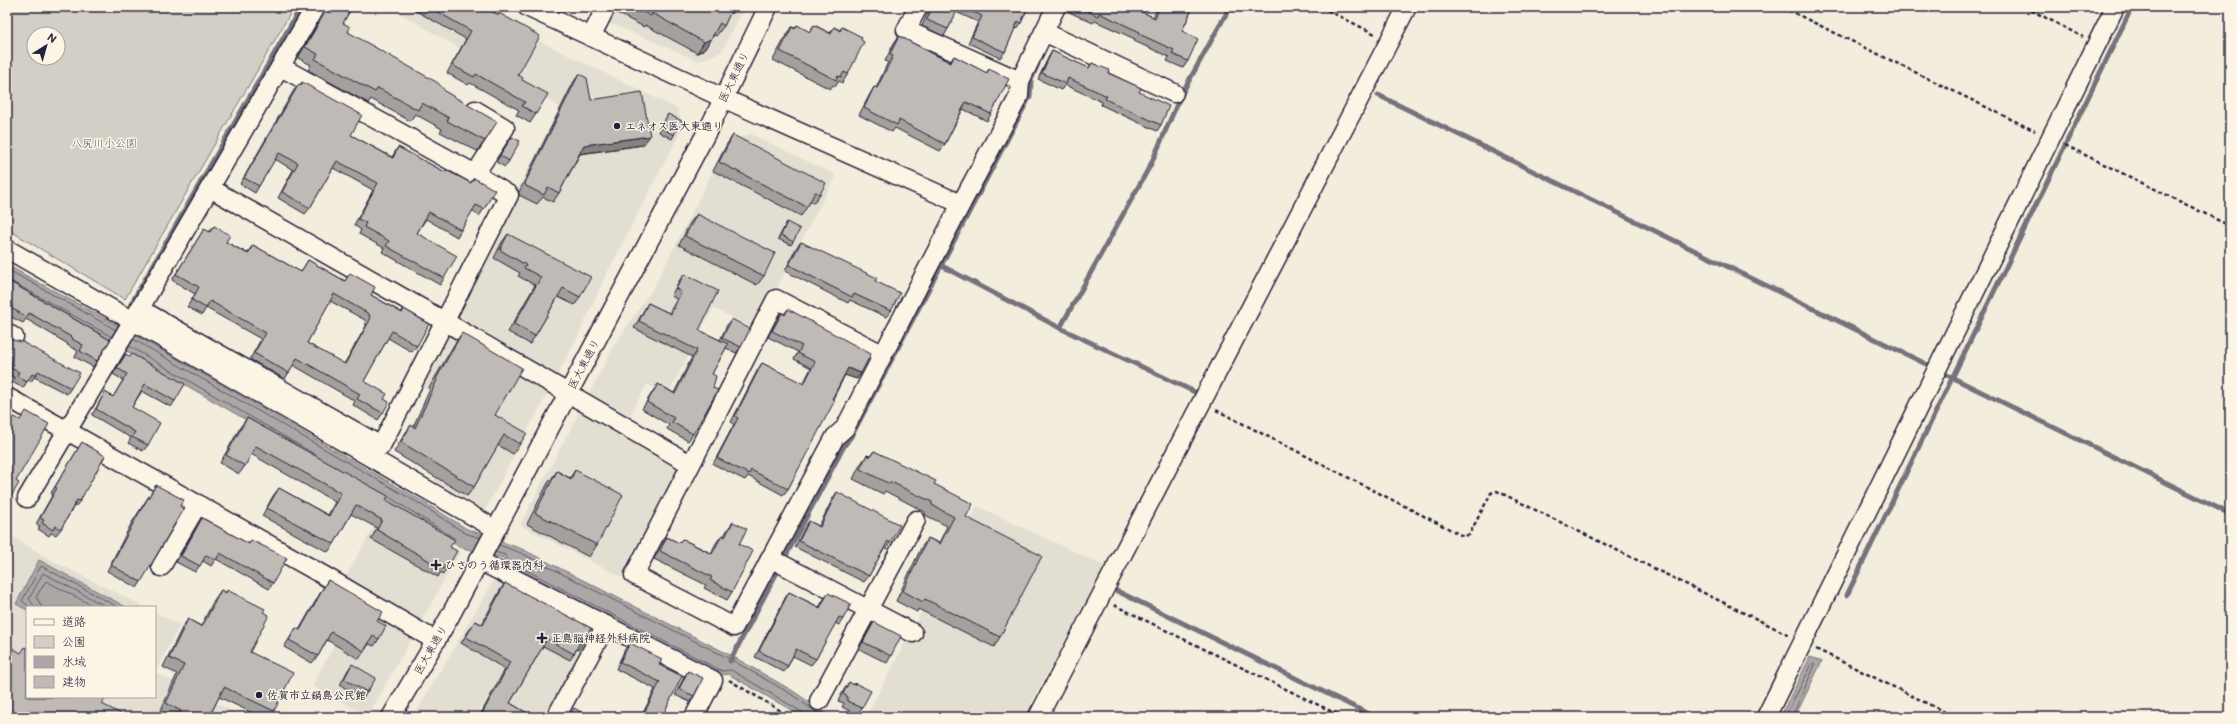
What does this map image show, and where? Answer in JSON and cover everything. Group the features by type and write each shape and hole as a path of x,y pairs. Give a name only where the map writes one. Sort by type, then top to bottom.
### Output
{"street":[{"path":"27,498 117,348 315,7"},
{"path":"527,7 725,98 962,204"},
{"path":"591,37 606,7"},
{"name":"医大東通り","path":"391,717 436,641 479,558 489,528 568,394 725,98 768,7"},
{"path":"918,7 906,30 1020,81"},
{"path":"882,354 776,299 634,575 734,627 777,561 835,437 845,428 882,354 1019,96 1020,81 1049,35 1056,7"},
{"path":"1038,717 1203,403 1408,7"},
{"path":"1766,717 2115,7"},
{"path":"1049,35 1174,93"},
{"path":"134,319 381,446 509,195 475,174 281,67"},
{"path":"460,101 505,128 475,174"},
{"path":"210,188 444,321 690,464"},
{"path":"7,249 134,319 489,528"},
{"path":"7,397 198,504 436,641"},
{"path":"161,567 198,504"},
{"path":"818,701 916,520"},
{"path":"479,558 713,680 694,717"},
{"path":"777,561 913,633"},
{"path":"556,717 606,625"}],"path":[{"path":"1321,7 1378,35"},
{"path":"1782,7 2050,138"},
{"path":"2024,7 2097,44"},
{"path":"2073,149 2230,226"},
{"path":"1203,403 1463,536 1469,535 1491,492 1497,491 1955,717"},
{"path":"1101,598 1343,717"},
{"path":"713,680 725,678 791,717"}],"shaded area":[{"path":"389,7 476,7 511,27 678,109 683,127 607,273 576,340 485,510 434,481 464,428 450,404 417,384 560,107"},
{"path":"572,7 745,7 721,52 699,61"},
{"path":"751,134 836,175 755,329 713,308 667,396 647,384 621,431 683,466 622,577 520,525 615,344 655,285 728,141"},
{"path":"387,503 460,552 368,716 312,686 362,594 343,582"},
{"path":"977,506 1105,566 1024,717 866,717"},
{"path":"7,533 49,559 143,606 26,606 26,698 156,698 156,673 244,717 7,717"},
{"path":"503,565 605,618 547,717 528,717 488,696 476,717 413,717"},
{"path":"156,613 180,625 156,670"}],"green space":[{"name":"八尻川小公園","path":"7,7 294,7 125,299 7,229"}],"water":[{"path":"7,265 140,338 422,501 467,529 522,549 732,656 793,691 831,717 803,717 728,674 723,675 506,565 503,558 459,547 387,501 7,282"},
{"path":"39,560 124,606 26,606 26,609 16,604"},
{"path":"1810,657 1822,661 1795,717 1780,717"}],"building":[{"path":"328,7 352,7 343,23 350,27 348,32 438,83 446,92 497,122 485,141 447,121 449,118 422,103 418,110 378,88 375,92 315,59 318,54 305,47"},
{"path":"429,7 482,7 499,15 499,13 540,36 518,75 523,78 522,80 548,94 536,114 522,106 525,102 476,74 474,77 452,65 471,31"},
{"path":"634,7 733,7 724,26 720,23 711,39 704,42 652,13 651,16"},
{"path":"932,7 959,7 948,29 927,20"},
{"path":"963,7 1028,7 1021,23 1018,21 1005,52 972,37 982,16"},
{"path":"1078,7 1131,7 1155,18 1160,7 1193,7 1182,31 1198,39 1188,61 1172,54 1174,50 1139,34 1140,32 1099,13 1098,16"},
{"path":"797,25 810,32 814,25 831,34 834,27 840,31 842,27 862,37 861,40 864,42 848,74 844,72 841,77 838,76 836,80 780,51 792,27 795,29"},
{"path":"899,36 951,63 954,56 987,73 989,69 1009,79 991,114 966,102 945,144 899,120 897,125 864,108 874,87 877,88 893,56 890,54"},
{"path":"1052,51 1089,68 1092,63 1109,70 1108,73 1141,88 1139,92 1169,106 1161,125 1105,99 1107,96 1068,78 1066,84 1042,73"},
{"path":"579,74 587,78 591,100 642,92 650,136 584,145 559,193 548,187 544,195 526,186 525,183"},
{"path":"302,82 362,115 351,135 393,158 398,147 445,172 446,170 471,183 474,178 495,190 484,209 476,205 461,230 429,212 417,233 457,256 444,278 386,246 389,241 364,227 366,223 358,219 378,183 337,161 310,208 282,192 298,163 279,153 259,186 244,178 299,84 301,85"},
{"path":"668,114 682,121 674,135 661,128"},
{"path":"733,135 826,183 820,194 815,192 807,207 719,162"},
{"path":"512,137 520,141 509,161 500,155"},
{"path":"697,214 775,253 764,276 685,236"},
{"path":"787,222 800,229 793,242 781,235"},
{"path":"214,226 230,235 226,242 248,254 253,245 301,272 308,260 345,281 350,273 375,287 371,295 402,313 404,309 429,324 417,346 392,331 364,381 387,394 384,399 389,402 383,413 357,399 360,394 297,358 289,373 254,353 266,333 210,301 206,308 192,300 199,287 176,274 204,229 210,232","holes":["334,294 369,314 370,320 345,364 307,343"]},
{"path":"508,234 591,277 580,297 563,288 535,336 514,324 541,277 524,268 526,265 500,250"},
{"path":"801,242 877,278 875,281 900,293 891,311 854,294 852,297 789,265"},
{"path":"684,274 718,291 699,330 728,344 712,374 716,376 713,388 718,390 693,434 672,422 674,418 647,402 658,384 675,394 697,350 639,321 648,303 671,314 681,292 676,289"},
{"path":"7,280 110,340 97,361 80,351 83,345 72,339 73,338 29,313 27,317 11,308 12,306 7,304"},
{"path":"788,309 871,354 861,373 848,368 832,399 835,400 788,489 751,470 749,474 717,458 738,418 735,416 762,363 804,384 815,362 798,353 802,346 772,331 782,313 785,315"},
{"path":"732,319 750,329 741,347 722,338"},
{"path":"462,333 522,368 495,415 527,433 520,444 504,435 474,487 401,442 411,425 415,428 437,380 436,379"},
{"path":"7,336 13,340 22,342 80,373 71,388 38,371 35,376 32,374 27,382 17,376 19,372 11,368 14,364 7,360"},
{"path":"126,354 130,357 132,354 185,384 175,401 145,384 132,407 160,423 148,445 132,437 135,432 96,409 105,392 113,397 127,374 117,368"},
{"path":"26,411 49,424 16,481 19,483 9,500 7,500 7,413 20,420"},
{"path":"247,418 388,496 386,500 455,540 450,547 457,551 449,565 446,564 443,569 377,530 382,520 356,505 334,544 267,508 279,488 329,516 341,493 256,446 245,466 226,455"},
{"path":"82,442 105,456 80,501 77,500 61,529 55,526 53,530 42,523 44,520 40,518 57,488 55,487"},
{"path":"874,451 936,481 934,484 973,504 966,517 1042,556 1000,637 925,599 923,602 903,591 928,538 940,544 954,517 932,505 932,502 860,469 867,455 870,457"},
{"path":"575,470 623,495 597,545 535,513 557,471 571,479"},
{"path":"156,485 184,500 180,506 184,508 141,582 111,565 136,518"},
{"path":"837,492 900,525 890,543 888,541 869,576 799,541 809,521 820,527"},
{"path":"202,518 249,544 251,540 287,558 273,583 220,553 216,560 206,555 200,566 181,556"},
{"path":"733,522 747,529 739,544 753,551 732,592 710,580 712,577 660,551 667,537 679,543 682,539 712,554 722,535 725,537"},
{"path":"328,580 383,612 377,621 386,626 379,639 373,636 364,651 331,632 318,656 289,640 296,628 300,630"},
{"path":"505,583 591,628 583,643 580,642 574,654 547,639 510,703 534,717 480,717 510,662 466,637 475,621 483,625"},
{"path":"221,590 226,593 227,590 265,609 263,612 269,615 250,652 293,673 274,711 224,687 209,717 178,717 181,711 166,703 184,665 169,658 188,619 202,627"},
{"path":"789,592 820,608 828,593 851,604 843,619 839,617 816,659 796,649 788,666 759,651"},
{"path":"874,622 901,636 891,656 863,642"},
{"path":"630,643 662,659 659,665 682,676 664,713 671,717 642,717 660,682 620,662"},
{"path":"7,645 21,653 26,648 26,698 104,698 105,699 102,704 127,717 7,717"},
{"path":"352,664 376,678 367,692 344,679"},
{"path":"688,671 703,678 694,696 679,689"},
{"path":"849,682 854,685 855,683 871,691 862,708 847,701 848,697 843,694"},
{"path":"574,708 590,717 569,717"}],"waterway":[{"path":"131,304 301,7"},
{"path":"1060,328 1151,164 1181,95 1230,7"},
{"path":"1847,595 2132,7"},
{"path":"730,661 844,446 852,435 1030,96 1031,80 1038,64"},
{"path":"1378,95 1928,365"},
{"path":"940,265 1060,328 1199,394"},
{"path":"1945,374 2230,514"},
{"path":"1117,591 1375,717"},
{"path":"1028,717 1033,707"}],"place":[{"name":"エネオス医大東通り","path":"617,126"},
{"name":"ひさのう循環器内科","path":"436,565"},
{"name":"正島脳神経外科病院","path":"542,638"},
{"name":"佐賀市立鍋島公民館","path":"259,695"}]}
